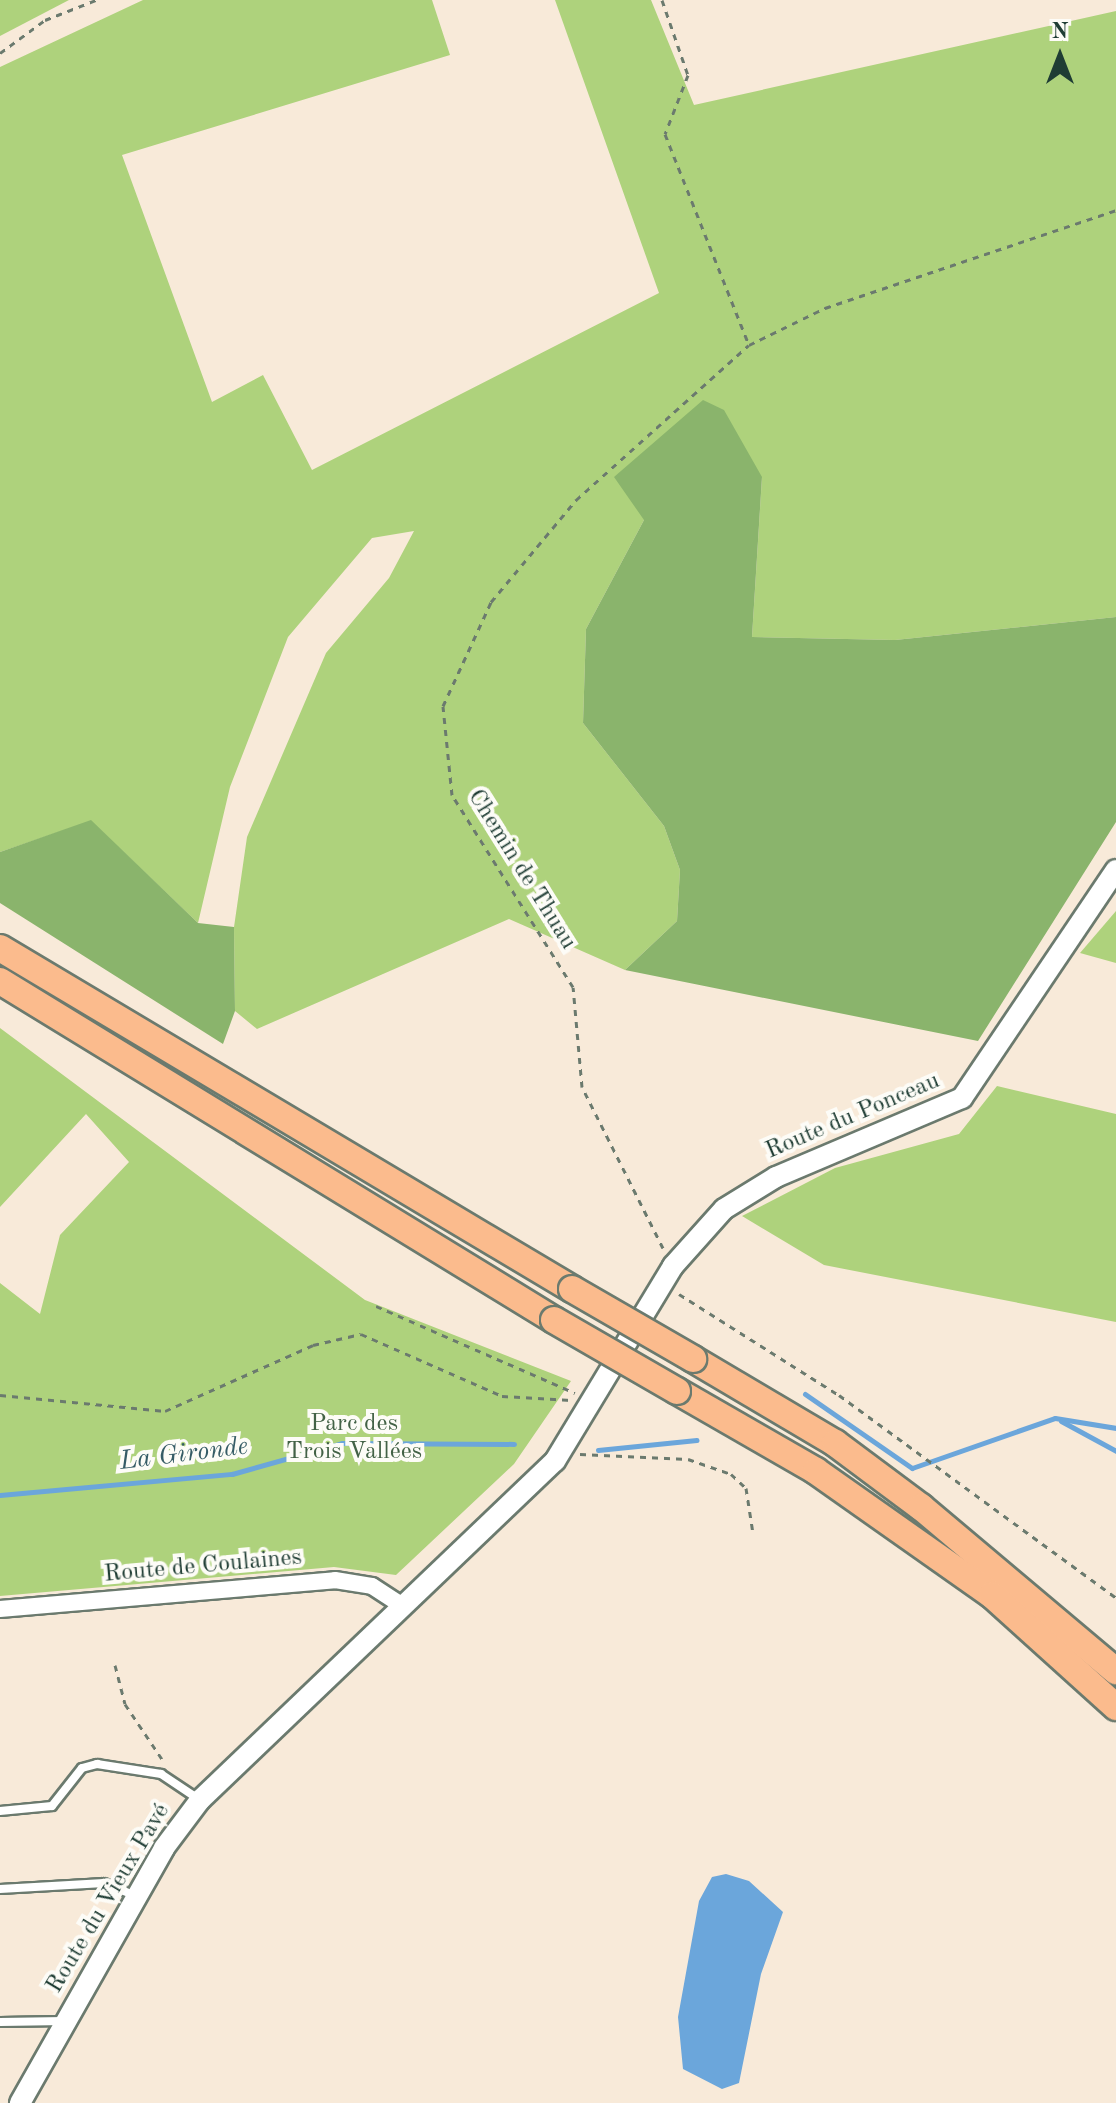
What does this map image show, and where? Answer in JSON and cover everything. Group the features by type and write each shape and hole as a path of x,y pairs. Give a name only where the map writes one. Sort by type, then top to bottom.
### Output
{"highway":[{"path":"0,948 693,1359 909,1498 1116,1671"},
{"path":"0,981 554,1320 816,1471 992,1595 1116,1707"}],"street":[{"name":"Route du Ponceau","path":"404,1607 485,1535 560,1453 673,1266 724,1209 776,1177 962,1098 1116,870"},
{"name":"Route de Coulaines","path":"0,1609 335,1580 372,1586 404,1607"},
{"name":"Route du Vieux Pavé","path":"20,2103 136,1896 200,1800 404,1607"}],"lane":[{"path":"0,1811 52,1806 82,1768 97,1764 161,1774 200,1800"},
{"path":"0,1889 104,1883 136,1896"},
{"path":"0,2022 65,2021"}],"path":[{"path":"0,53 45,20 96,0"},
{"path":"662,0 688,75 665,134 749,345"},
{"name":"Chemin de Thuau","path":"673,1266 582,1087 573,987 452,795 443,706 491,602 576,500 749,345 825,308 1116,210"},
{"path":"661,1285 918,1453 1116,1598"},
{"path":"376,1306 594,1401"},
{"path":"0,1395 165,1411 313,1345 361,1334 502,1396 594,1401"},
{"path":"560,1453 688,1459 731,1474 746,1488 753,1533"},
{"path":"115,1665 125,1704 173,1767"}],"green space":[{"path":"0,0 69,0 0,36"},
{"path":"143,0 432,0 450,55 122,155 212,402 263,375 312,470 659,293 555,0 651,0 694,105 1116,11 1116,617 895,640 752,637 762,477 644,520 586,629 583,723 664,826 680,870 677,921 625,970 509,919 257,1029 235,1011 234,927 247,837 326,653 389,578 414,531 372,538 288,637 230,787 198,923 91,821 0,852 0,67"},
{"path":"703,400 724,410 762,477 752,637 895,640 1116,617 1116,822 978,1041 625,970 677,921 680,870 664,826 583,723 586,629 644,520 614,477"},
{"path":"91,820 198,923 234,927 235,1011 223,1044 0,903 0,852"},
{"path":"1116,911 1116,963 1080,953"},
{"name":"Parc des Trois Vallées","path":"0,1028 365,1300 571,1381 514,1464 396,1575 334,1567 0,1596 0,1283 40,1314 60,1235 129,1162 86,1114 0,1207"},
{"path":"997,1086 1116,1114 1116,1322 824,1265 742,1216 835,1168 959,1134"}],"water":[{"path":"726,1874 749,1881 783,1912 761,1974 739,2083 722,2089 683,2069 678,2017 699,1901 712,1877"}],"waterway":[{"name":"La Gironde","path":"805,1394 912,1468 1055,1418 1116,1428"},
{"path":"1061,1421 1116,1451"},
{"name":"La Gironde","path":"598,1450 696,1440"},
{"name":"La Gironde","path":"0,1495 232,1474 342,1443 514,1444"}]}
